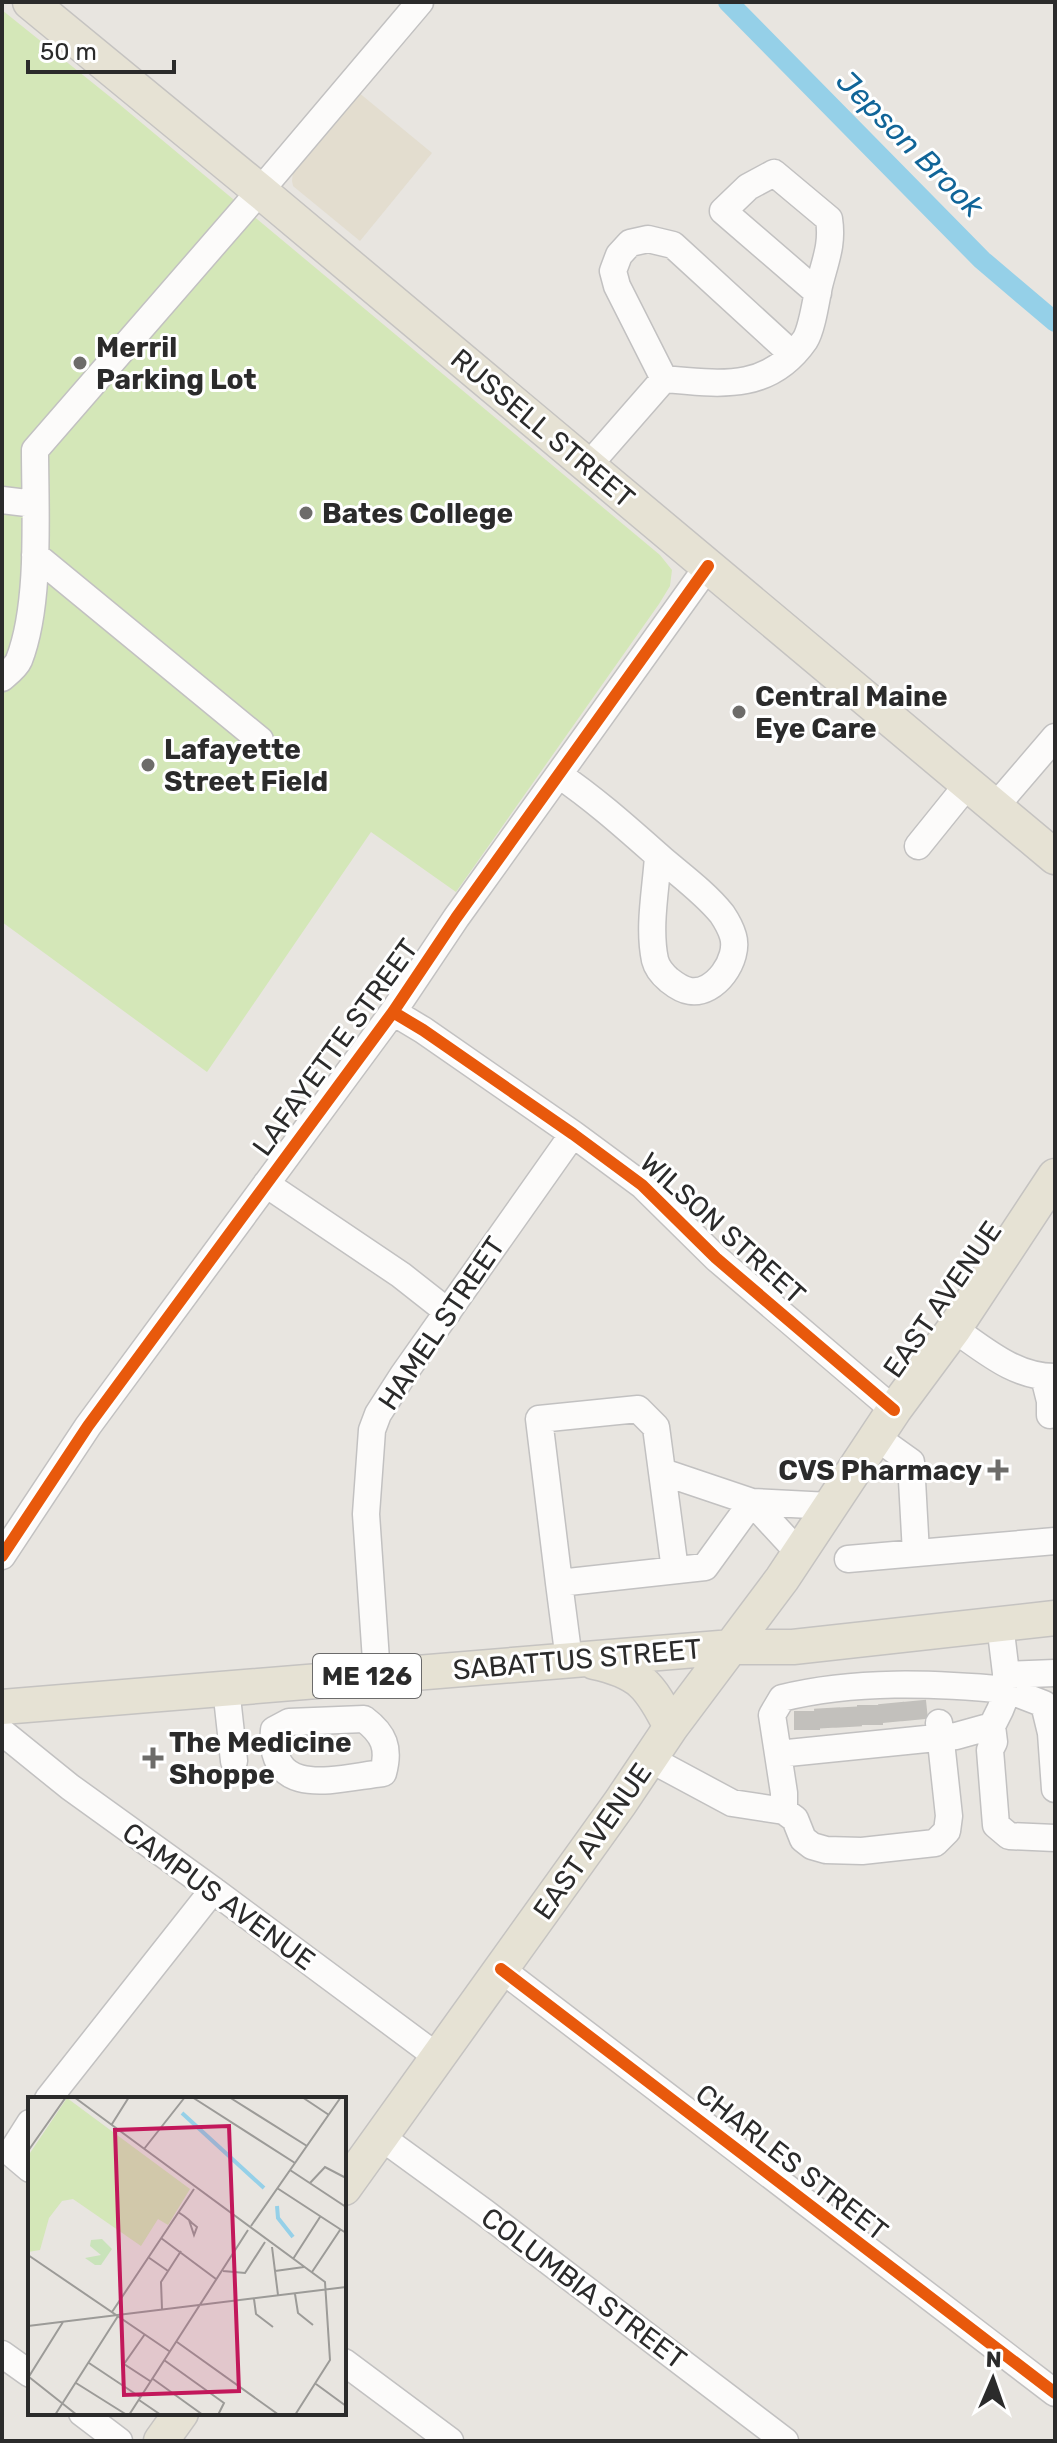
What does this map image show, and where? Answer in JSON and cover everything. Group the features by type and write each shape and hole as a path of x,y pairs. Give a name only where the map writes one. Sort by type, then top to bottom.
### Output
{"main road":[{"name":"RUSSELL STREET","path":"30,2 1055,857"},
{"name":"EAST AVENUE","path":"346,2185 671,1727 799,1553 1055,1176"},
{"name":"SABATTUS STREET","path":"2,1707 732,1647 793,1647 1055,1618"},
{"path":"573,1660 614,1666 633,1674 650,1689 671,1727"},
{"path":"161,2441 180,2415"}],"street":[{"path":"2,678 18,663 29,619 35,555 35,450 420,2"},
{"path":"664,379 702,383 748,381 773,372 807,338 832,237 829,219 774,173 748,187 723,211 818,293"},
{"path":"664,379 617,286 613,271 619,255 630,243 648,239 673,245 792,354"},
{"path":"588,466 664,379"},
{"path":"2,500 35,504"},
{"path":"35,555 260,740"},
{"name":"LAFAYETTE STREET","path":"2,1556 88,1426 393,1012 456,918 708,566"},
{"path":"995,807 1055,737"},
{"path":"559,775 658,856 723,915 733,936 731,963 717,980 699,991 677,986 659,970 655,959 653,932 658,856"},
{"path":"918,846 968,784"},
{"name":"WILSON STREET","path":"393,1012 573,1134 642,1185 885,1423 911,1462 916,1553"},
{"name":"HAMEL STREET","path":"377,1675 366,1514 372,1430 378,1414 403,1375 573,1134"},
{"path":"266,1184 401,1275 448,1312"},
{"path":"954,1329 1013,1369 1028,1375 1051,1394"},
{"path":"573,1660 559,1583 539,1419 638,1409 656,1427 675,1570"},
{"path":"663,1472 752,1502 830,1506"},
{"path":"752,1502 799,1553"},
{"path":"559,1583 705,1567 752,1502"},
{"path":"848,1559 1055,1541"},
{"path":"1000,1624 1007,1682 990,1750 996,1825 1009,1836 1055,1838"},
{"path":"778,1754 871,1715 1055,1673"},
{"path":"1007,1682 1044,1704 1051,1733 1055,1789"},
{"path":"287,1683 291,1724"},
{"path":"226,1688 234,1761"},
{"path":"784,1811 772,1715 782,1698 956,1736 993,1734"},
{"path":"650,1759 732,1803 784,1811 795,1819 803,1839 812,1846 826,1850 862,1851 935,1843 947,1831 949,1816 871,1715"},
{"name":"CAMPUS AVENUE","path":"2,1732 70,1787 439,2058"},
{"path":"50,2097 213,1890"},
{"name":"CHARLES STREET","path":"501,1969 1055,2393"},
{"path":"28,2126 11,2153 28,2167"},
{"name":"COLUMBIA STREET","path":"381,2137 785,2441"},
{"path":"2,2354 28,2373"},
{"path":"346,2363 450,2441"},
{"path":"85,2415 119,2441"}],"shaded area":[{"path":"358,92 432,153 360,241 293,186 292,181 293,170"}],"green space":[{"name":"Bates College","path":"2,10 660,555 672,570 670,586 659,604 456,892 371,832 207,1072 2,922"}],"waterway":[{"name":"Jepson Brook","path":"728,2 982,260 1055,322"}],"tunnel":[{"path":"913,1701 915,1720"},
{"path":"891,1703 893,1722"},
{"path":"870,1705 870,1725"},
{"path":"848,1707 849,1727"},
{"path":"827,1708 828,1728"},
{"path":"807,1711 807,1730"}],"cycle path":[{"path":"2,1556 88,1426 393,1012 456,918 708,566"},
{"path":"393,1012 573,1134 642,1185 716,1258 894,1410"},
{"path":"501,1969 1055,2393"}],"place":[{"name":"Merril Parking Lot","path":"80,363"},
{"name":"Bates College","path":"306,513"},
{"name":"Central Maine Eye Care","path":"739,712"},
{"name":"Lafayette Street Field","path":"148,765"},
{"name":"CVS Pharmacy","path":"998,1470"},
{"name":"The Medicine Shoppe","path":"153,1758"}]}
